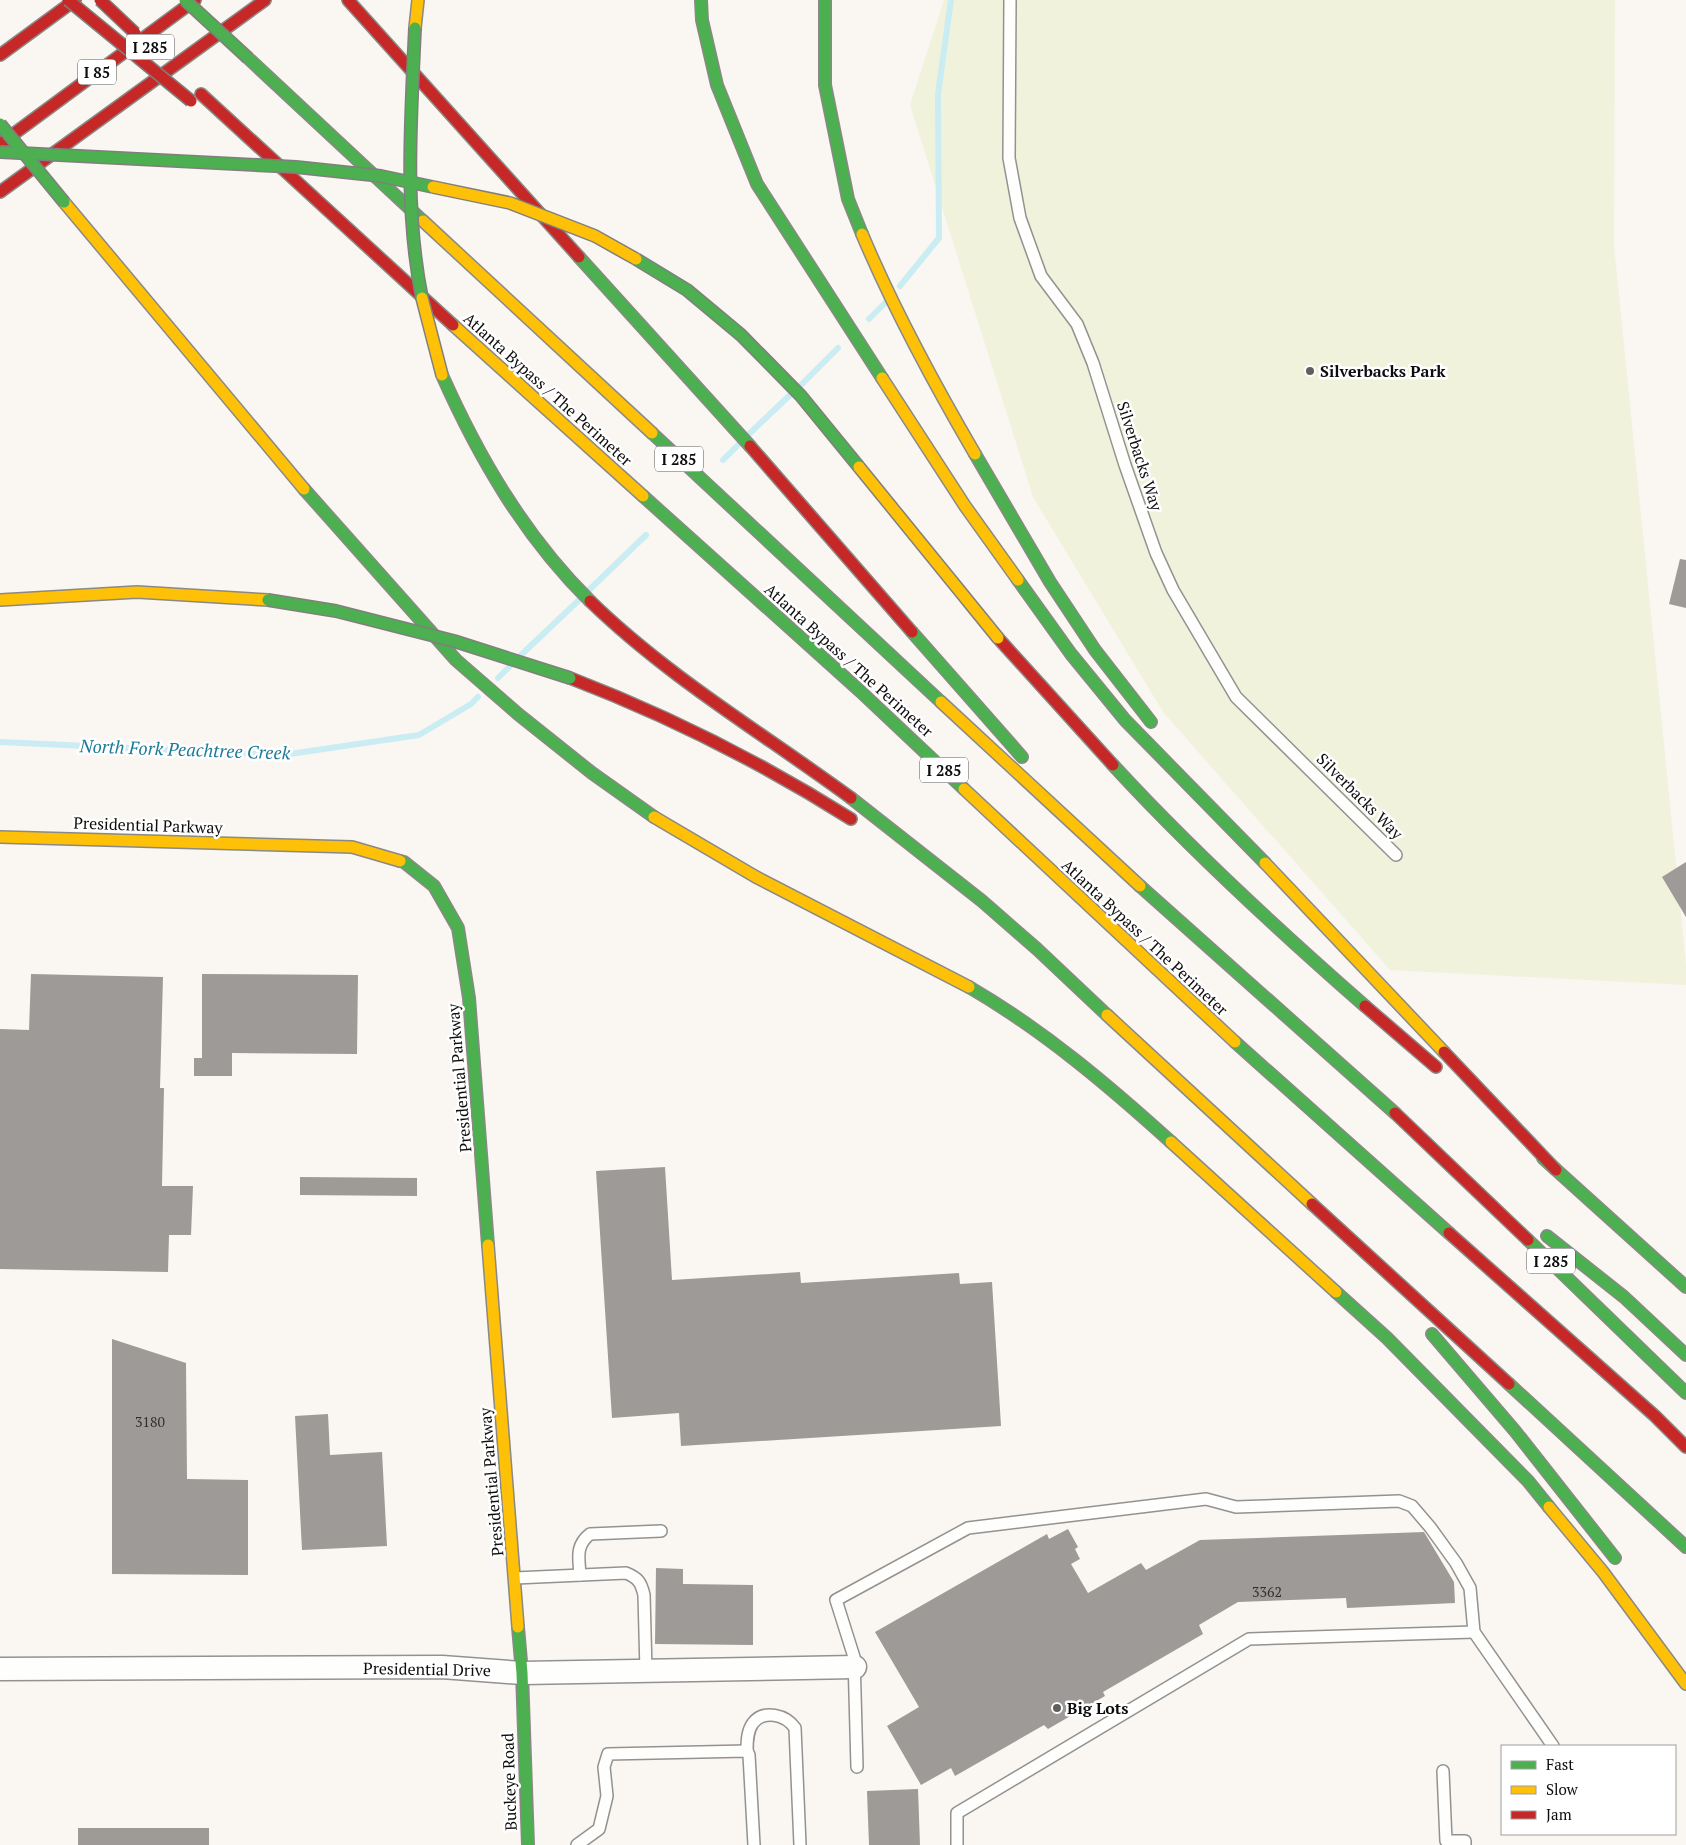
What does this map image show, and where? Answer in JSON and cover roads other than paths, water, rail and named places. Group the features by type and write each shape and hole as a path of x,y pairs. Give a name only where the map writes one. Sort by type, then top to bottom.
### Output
{"main road":[{"name":"Atlanta Bypass / The Perimeter","path":"68,0 195,94 860,691 1217,1026 1655,1416 1686,1447"},
{"path":"0,54 74,0"},
{"name":"I 285","path":"100,0 150,47"},
{"name":"Atlanta Bypass / The Perimeter","path":"185,0 1110,859 1416,1130 1686,1393"},
{"name":"I 85","path":"0,144 195,0"},
{"path":"0,192 265,0"},
{"path":"348,0 744,439 1110,859"},
{"path":"417,0 410,146 410,196 414,248 424,312 442,375 457,411 474,446 495,481 531,534 579,590 632,639 848,795 918,849 1012,927 1360,1249 1570,1438 1686,1547"},
{"path":"700,0 702,20 717,85 757,184 965,506 1071,654 1125,720 1230,827 1556,1170"},
{"path":"825,0 825,85 848,199 878,272 932,380 1050,582 1095,650 1160,734"},
{"name":"I 285","path":"165,61 179,74"},
{"path":"0,124 243,418 456,660 518,714 577,761 652,816 756,877 971,988 1050,1040 1132,1106 1387,1338 1528,1481 1603,1572 1686,1682"},
{"path":"0,152 296,167 381,176 510,203 595,236 687,290 741,334 801,396 998,638 1136,790 1237,890 1383,1022 1443,1073"},
{"path":"0,600 137,592 268,600 336,611 444,638 570,678 621,697 706,735 802,788 858,823"},
{"path":"1177,758 1230,827"},
{"name":"Presidential Parkway","path":"0,837 352,847 404,862 434,886 458,928 469,998 515,1578 522,1673 523,1718"},
{"path":"897,848 1012,927"},
{"path":"1473,1099 1686,1286"},
{"path":"1416,1130 1500,1198"},
{"path":"1539,1229 1624,1297 1686,1355"},
{"path":"1360,1249 1515,1430 1624,1571"},
{"path":"1648,1613 1686,1682"},
{"name":"Buckeye Road","path":"523,1718 528,1845"}],"street":[{"name":"Presidential Drive","path":"0,1668 442,1667 522,1673 855,1667"}],"lane":[{"name":"Silverbacks Way","path":"1010,0 1008,158 1020,218 1041,276 1077,324 1093,363 1125,465 1156,553 1174,590 1236,697 1396,854"},
{"path":"857,1767 854,1657 836,1600 968,1528 1206,1500 1236,1507 1399,1501 1412,1506 1456,1563 1470,1588 1474,1632 1552,1745"},
{"path":"580,1575 579,1548 582,1540 590,1534 661,1531"},
{"path":"515,1578 626,1573 636,1577 642,1585 644,1594 646,1671"},
{"path":"957,1845 957,1814 1249,1639 1474,1632"},
{"path":"754,1845 749,1755 747,1751 749,1731 758,1719 773,1714 790,1721 795,1728 800,1845"},
{"path":"578,1845 599,1829 607,1796 604,1767 608,1754 747,1751"},
{"path":"1443,1771 1446,1841 1465,1841 1465,1845"}],"waterway":[{"name":"North Fork Peachtree Creek","path":"900,286 939,238 938,94 951,0"},
{"name":"North Fork Peachtree Creek","path":"869,319 886,302"},
{"name":"North Fork Peachtree Creek","path":"800,386 838,348"},
{"name":"North Fork Peachtree Creek","path":"749,434 791,394"},
{"name":"North Fork Peachtree Creek","path":"723,460 740,443"},
{"name":"North Fork Peachtree Creek","path":"588,591 646,535"},
{"name":"North Fork Peachtree Creek","path":"521,655 579,600"},
{"name":"North Fork Peachtree Creek","path":"498,678 510,666"},
{"name":"North Fork Peachtree Creek","path":"0,742 283,755 419,735 471,704 478,697"}],"place":[{"name":"Silverbacks Park","path":"1310,371"},
{"name":"Big Lots","path":"1057,1708"}]}
